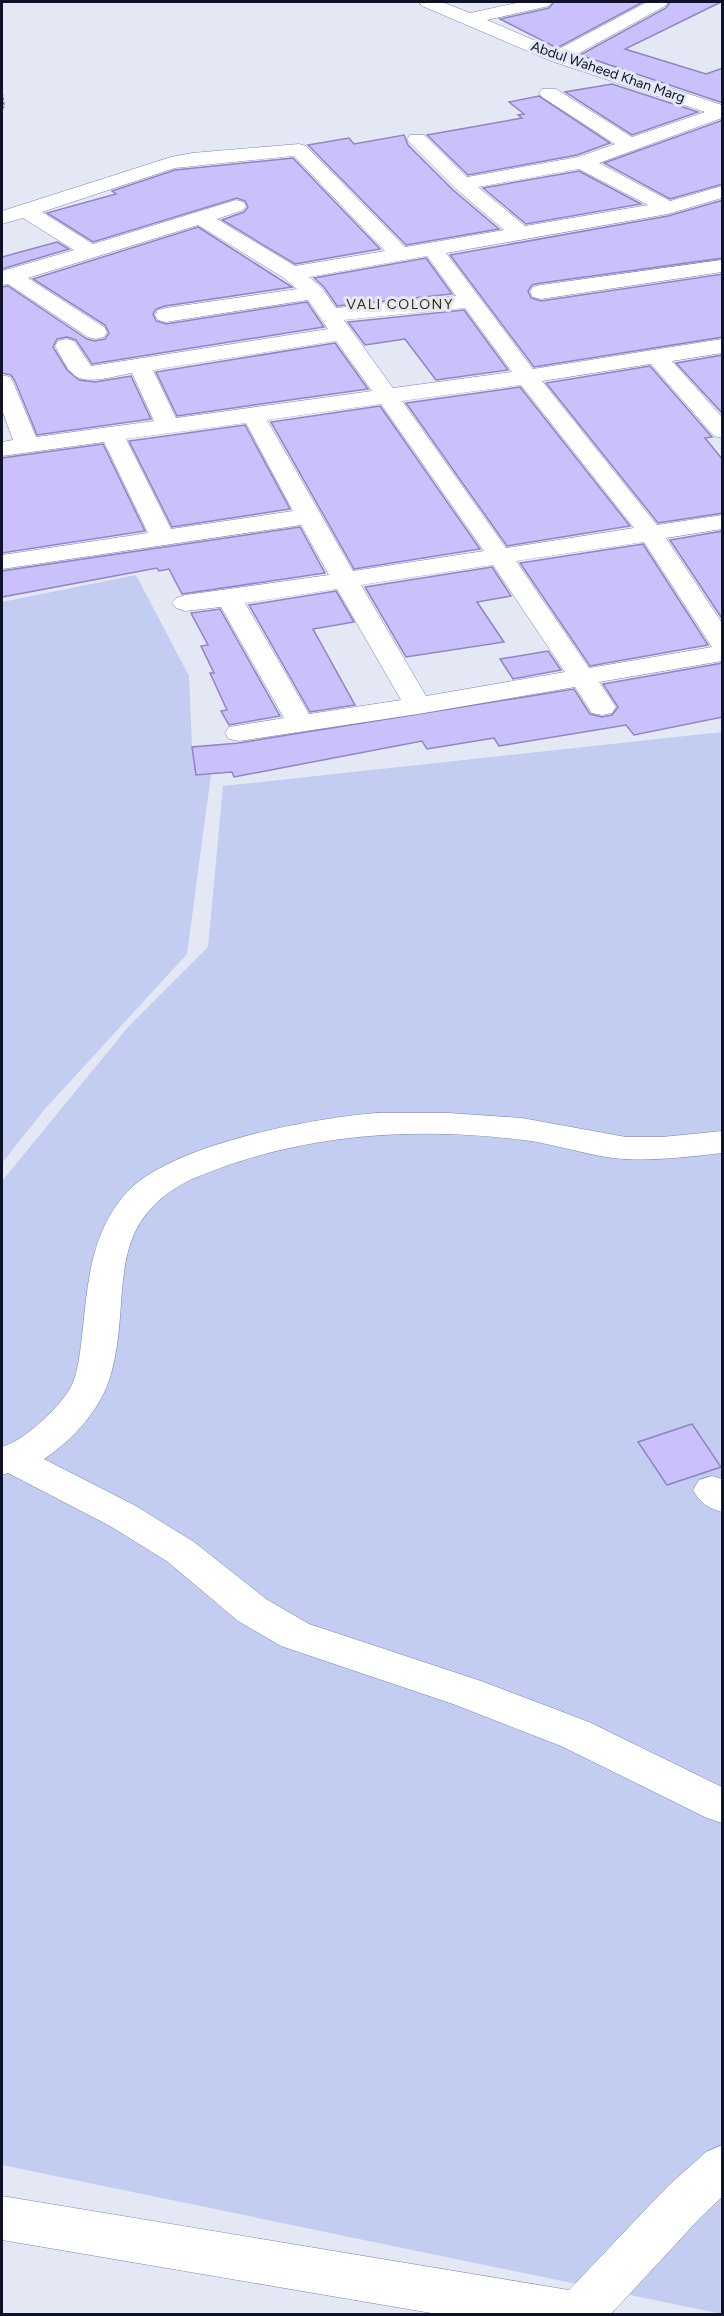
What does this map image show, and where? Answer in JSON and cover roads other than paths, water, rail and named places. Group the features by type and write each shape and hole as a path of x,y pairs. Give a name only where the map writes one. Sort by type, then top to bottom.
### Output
{"street":[{"name":"Abdul Waheed Khan Marg","path":"428,2 558,57 723,111"},
{"path":"468,19 543,2"},
{"path":"558,57 659,2"},
{"path":"549,93 632,146"},
{"path":"462,184 582,162 632,146 723,111"},
{"path":"417,139 462,184 520,234"},
{"path":"2,218 192,159 299,150 399,253"},
{"path":"6,278 200,216 238,191 192,159"},
{"path":"582,162 668,208"},
{"path":"292,273 668,208 723,192"},
{"path":"25,210 90,251"},
{"path":"200,216 292,273 314,293 603,707"},
{"path":"432,248 526,377 650,532 723,642"},
{"path":"541,292 723,266"},
{"path":"6,278 96,332"},
{"path":"166,315 314,293"},
{"path":"66,346 85,372 139,364 469,300"},
{"path":"2,449 526,377 723,346"},
{"path":"655,356 723,431"},
{"path":"139,364 168,425"},
{"path":"2,382 27,446"},
{"path":"252,413 308,516 418,705"},
{"path":"112,434 163,538"},
{"path":"2,535 6,562 308,516"},
{"path":"185,603 723,522"},
{"path":"230,598 300,723"},
{"path":"238,733 583,678 723,653"},
{"path":"7,1460 27,1452 46,1439 73,1413 93,1374 100,1334 104,1280 111,1242 122,1222 140,1199 166,1179 190,1167 254,1146 329,1128 424,1123 524,1130 624,1148 650,1149 723,1142"},
{"path":"7,1460 123,1516 181,1552 252,1610 295,1635 467,1692 575,1734 723,1806"},
{"path":"579,2314 684,2202 723,2167"},
{"path":"2,2218 571,2314"}],"district":[{"name":"VALI COLONY","path":"400,304"}]}
